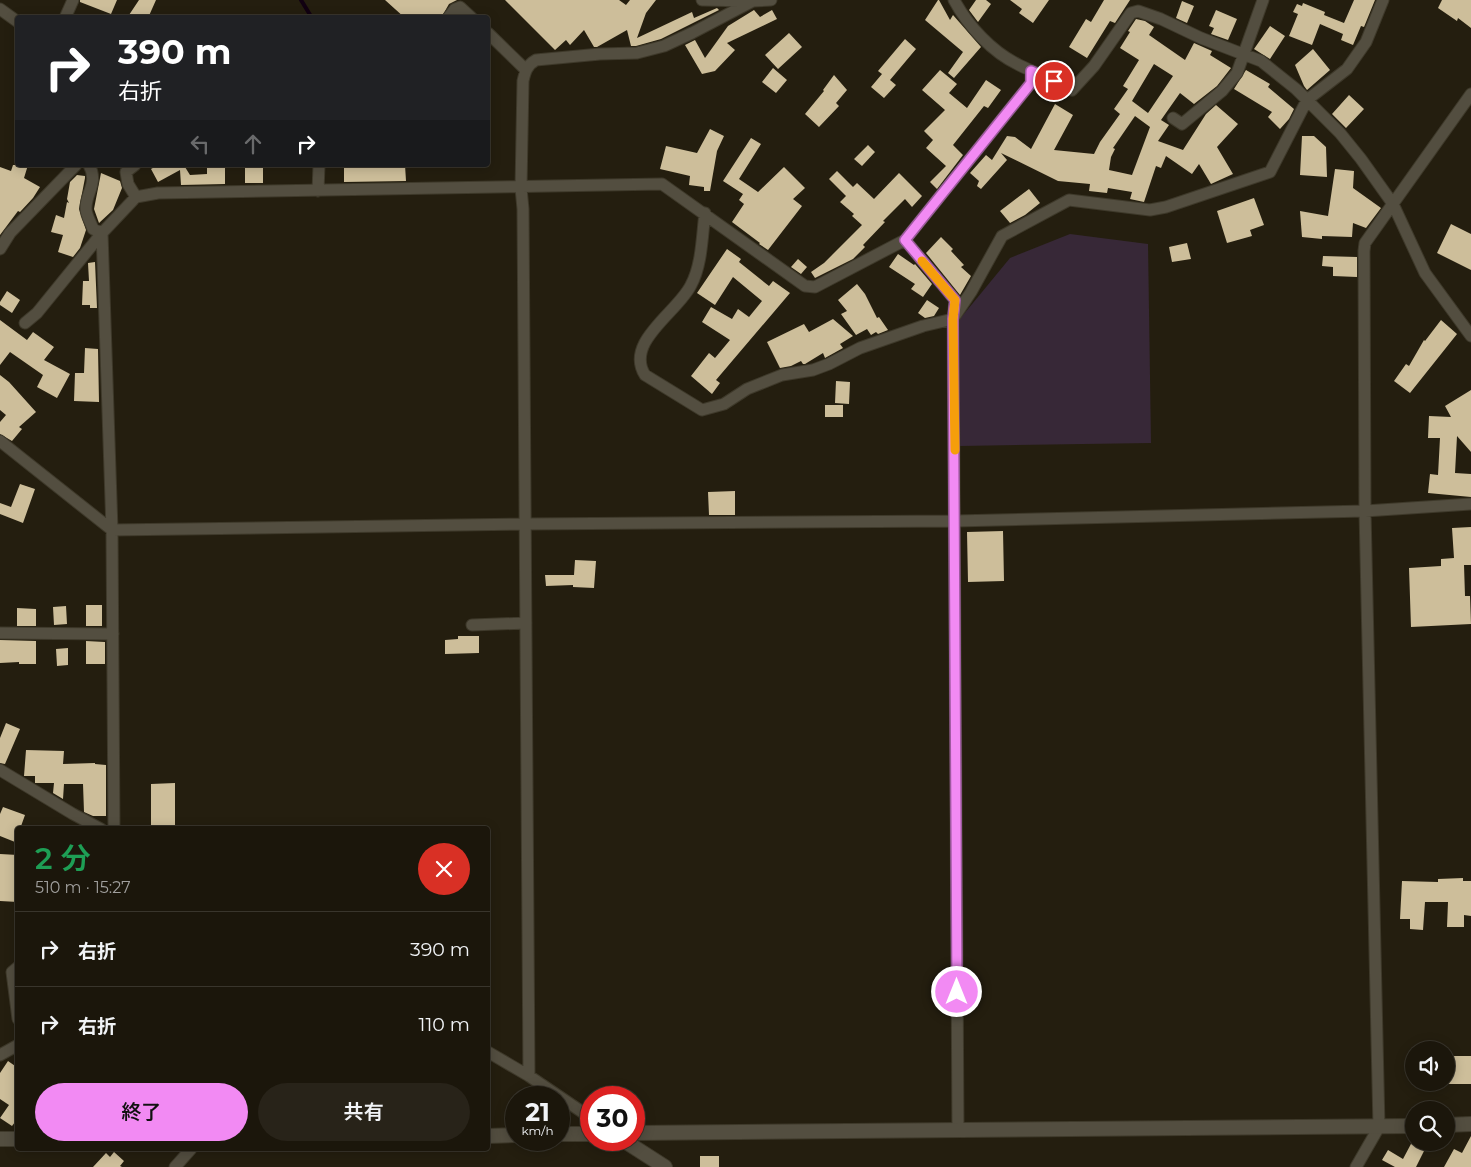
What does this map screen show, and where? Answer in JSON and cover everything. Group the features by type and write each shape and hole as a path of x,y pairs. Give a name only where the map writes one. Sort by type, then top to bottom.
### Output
{"street":[{"path":"67,15 72,0"},
{"path":"702,0 771,0"},
{"path":"954,0 973,28 993,48 1017,64 1057,81 1072,90 1094,66 1131,13 1138,11 1262,62 1296,89 1340,133 1361,159 1393,204 1425,273 1471,336"},
{"path":"1135,12 1138,0"},
{"path":"1173,118 1182,124 1222,91 1237,72 1263,0"},
{"path":"705,214 698,260 692,283 685,297 646,339 640,367 645,375 702,410 724,404 747,389 782,375 812,370 829,364 860,348 923,326 953,319 971,292 1002,236 1069,200 1150,210 1270,172 1307,100 1348,69 1366,42 1383,0"},
{"path":"529,1076 524,209 521,188 523,81 526,70 536,60 600,54 637,53 664,46 753,1"},
{"path":"455,9 460,7 469,15"},
{"path":"0,9 15,20"},
{"path":"490,35 526,70"},
{"path":"25,323 36,313 102,233 136,197 158,193 662,184 805,286 815,287 905,240 1031,83 1031,71"},
{"path":"1356,1167 1379,1127 1365,510 1364,243 1471,94"},
{"path":"0,249 10,233 74,167"},
{"path":"90,167 92,171 92,187 86,209 93,229 102,233"},
{"path":"132,167 126,172 128,184 136,197"},
{"path":"318,191 319,167"},
{"path":"102,233 112,530 114,826"},
{"path":"905,240 955,300 953,319 958,1129"},
{"path":"0,441 112,530 525,524 955,521 1365,510 1471,504"},
{"path":"472,624 526,623"},
{"path":"0,633 113,634"},
{"path":"0,770 95,826"},
{"path":"10,970 15,1001"},
{"path":"0,1055 15,1047"},
{"path":"490,1053 529,1076 580,1111"},
{"path":"1455,1125 1471,1124"},
{"path":"645,1133 1405,1126"},
{"path":"490,1136 505,1135"},
{"path":"0,1139 15,1139"},
{"path":"175,1167 189,1151"},
{"path":"640,1151 665,1167"}],"shaded area":[{"path":"1070,234 1148,244 1151,443 960,446 959,320 1010,258"}],"building":[{"path":"80,0 117,0 111,14 80,2"},
{"path":"139,0 156,0 149,15 129,15"},
{"path":"385,0 457,0 449,4 443,15 402,15"},
{"path":"505,0 619,0 626,5 630,0 656,0 646,13 637,38 692,12 694,18 717,8 719,10 661,39 636,46 631,46 627,30 594,47 584,30 570,45 566,40 555,50"},
{"path":"938,0 950,20 953,15 981,47 954,78 948,73 963,52 925,20"},
{"path":"976,0 986,0 991,4 978,22 969,10"},
{"path":"1010,0 1049,0 1033,23 1019,13 1022,9"},
{"path":"1104,0 1130,0 1115,23 1110,21 1087,58 1069,47 1086,19 1091,22"},
{"path":"1354,0 1375,0 1364,27 1361,26 1353,45 1341,40 1343,34 1320,24 1312,45 1289,36 1298,14 1293,12 1297,4 1302,6 1303,3 1325,12 1324,15 1344,23"},
{"path":"1442,0 1471,0 1471,28 1458,18 1457,21 1438,8"},
{"path":"1182,1 1194,6 1187,23 1176,18"},
{"path":"754,10 760,17 772,10 777,19 727,43 735,50 715,71 702,74 685,45 695,40 705,58 728,26"},
{"path":"1216,10 1237,19 1228,40 1211,34 1214,28 1209,26"},
{"path":"1136,19 1145,21 1154,27 1149,35 1185,60 1194,43 1212,51 1210,55 1231,68 1217,86 1194,104 1180,93 1161,120 1169,125 1158,141 1183,150 1206,114 1216,105 1238,124 1217,147 1233,174 1211,184 1199,164 1192,174 1166,156 1161,168 1156,166 1144,202 1130,199 1132,192 1108,188 1107,193 1089,191 1090,184 1058,181 1001,153 1007,160 981,189 977,186 979,181 970,173 986,155 992,160 1007,136 1015,137 1031,149 1055,104 1073,115 1054,150 1094,154 1100,142 1120,114 1114,109 1128,89 1123,86 1139,60 1120,48 1130,32 1128,31","holes":["1154,64 1173,76 1148,113 1132,101","1135,116 1150,127 1132,175 1109,170 1111,157 1115,149 1113,148"]},
{"path":"1270,26 1285,36 1270,59 1254,49"},
{"path":"789,33 802,47 778,69 765,55"},
{"path":"905,39 916,49 890,80 896,85 884,98 871,87 882,74 878,71"},
{"path":"1313,49 1330,70 1307,90 1295,65"},
{"path":"773,68 787,80 776,93 762,82"},
{"path":"940,70 957,84 949,93 967,108 986,80 1001,90 988,108 984,106 953,145 963,155 937,189 930,182 946,166 926,148 933,140 924,131 945,110 922,90"},
{"path":"1246,70 1270,84 1268,87 1294,109 1289,119 1280,129 1268,117 1272,112 1234,89"},
{"path":"834,75 847,90 836,103 839,106 819,127 805,114 824,91"},
{"path":"1349,95 1364,109 1346,128 1332,114"},
{"path":"710,129 724,136 717,151 710,191 704,191 704,187 689,185 690,176 660,169 666,146 697,153"},
{"path":"1302,136 1314,136 1326,147 1327,177 1300,175"},
{"path":"751,138 761,144 739,179 758,192 784,167 805,188 793,199 802,206 768,250 732,222 744,204 739,200 743,194 723,181"},
{"path":"868,145 875,152 862,166 854,159"},
{"path":"13,165 15,167 27,167 24,178 40,187 33,198 20,212 18,211 0,235 0,167 11,171"},
{"path":"154,167 185,167 190,175 207,174 207,167 225,167 225,184 181,185 180,170 158,182 151,169"},
{"path":"245,167 263,167 263,183 245,183"},
{"path":"344,167 405,167 406,181 344,182"},
{"path":"1335,169 1354,171 1353,188 1381,208 1366,228 1353,223 1352,237 1322,236 1322,239 1302,237 1300,211 1328,216"},
{"path":"837,171 853,187 857,183 874,199 899,173 922,196 912,207 905,199 883,221 885,222 863,245 865,247 853,259 815,278 811,272 824,263 862,225 852,216 854,214 840,202 846,196 829,179"},
{"path":"101,173 120,181 122,188 113,210 99,223 94,209"},
{"path":"77,175 85,176 79,209 86,230 80,248 73,257 58,252 63,235 51,232 56,215 64,218 67,202 69,203 67,199 70,182"},
{"path":"1029,189 1040,203 1025,215 1010,223 1000,211"},
{"path":"1254,198 1264,225 1250,230 1252,236 1227,243 1217,211"},
{"path":"1451,224 1471,234 1471,270 1437,253"},
{"path":"941,237 953,249 951,251 964,265 961,267 971,276 960,295 926,253"},
{"path":"1187,243 1191,259 1172,262 1169,247"},
{"path":"727,249 741,259 739,262 769,286 773,281 790,293 716,380 720,383 712,394 691,376 709,353 715,358 730,340 702,322 711,307 732,319 738,309 749,317 762,301 733,277 715,305 697,293"},
{"path":"898,254 915,264 932,284 923,297 911,289 915,284 889,267"},
{"path":"1323,256 1357,257 1357,277 1333,276 1333,267 1322,266"},
{"path":"798,259 807,267 801,274 791,267"},
{"path":"95,262 97,308 90,308 90,305 82,305 83,281 89,281 88,263"},
{"path":"857,284 865,294 877,318 879,317 888,330 871,335 867,329 856,335 841,314 847,311 838,300"},
{"path":"7,291 20,300 12,313 0,305"},
{"path":"927,300 939,308 934,316 925,318 918,313"},
{"path":"833,319 853,336 840,344 843,348 825,358 823,353 805,364 801,361 791,366 780,368 767,342 804,324 809,332"},
{"path":"0,320 27,340 33,332 54,347 44,360 70,374 57,398 37,387 43,375 10,352 0,365"},
{"path":"1441,320 1457,334 1410,393 1394,381 1406,364 1409,366 1424,340"},
{"path":"85,348 98,349 99,402 74,401 75,373 84,373"},
{"path":"0,375 9,382 36,412 19,427 22,429 12,441 0,434 0,422 6,415 0,410"},
{"path":"836,381 850,382 849,404 835,403"},
{"path":"1471,390 1471,452 1457,436 1455,473 1471,474 1471,497 1428,493 1430,474 1438,475 1440,438 1428,438 1429,416 1451,417 1445,406"},
{"path":"825,405 843,405 843,417 825,417"},
{"path":"20,484 35,489 23,523 0,514 0,503 11,507"},
{"path":"735,491 735,515 709,515 708,492"},
{"path":"1471,527 1471,565 1464,565 1465,596 1470,596 1471,624 1411,627 1409,568 1441,566 1441,559 1454,558 1452,528"},
{"path":"1003,531 1004,581 968,582 967,532"},
{"path":"575,560 596,561 594,588 573,587 573,585 546,586 545,575 574,575"},
{"path":"86,605 102,605 102,626 86,626"},
{"path":"66,606 67,624 54,625 53,607"},
{"path":"17,608 36,609 36,626 17,626"},
{"path":"458,636 479,636 479,653 445,654 445,640 458,639"},
{"path":"0,640 36,641 36,664 19,664 19,662 0,663"},
{"path":"86,641 105,642 105,664 86,664"},
{"path":"68,648 68,665 57,666 56,649"},
{"path":"6,723 20,729 5,764 0,763 0,738"},
{"path":"26,750 64,751 63,764 95,763 106,765 106,816 93,816 84,812 83,784 64,784 63,799 53,793 54,783 35,783 35,776 24,776"},
{"path":"175,783 175,826 151,826 151,784"},
{"path":"3,807 25,815 21,826 15,826 15,842 0,836 0,814"},
{"path":"0,854 15,855 15,902 0,901"},
{"path":"1463,878 1463,881 1471,881 1471,916 1464,915 1464,927 1447,927 1448,902 1425,902 1423,930 1410,929 1410,919 1400,919 1402,881 1438,882 1438,879"},
{"path":"1455,1056 1471,1056 1471,1084 1455,1084"},
{"path":"8,1061 15,1066 15,1122 12,1126 0,1118 9,1105 0,1099 0,1073"},
{"path":"1471,1136 1471,1167 1444,1167 1453,1151 1455,1150 1462,1153"},
{"path":"1388,1150 1403,1159 1407,1151 1424,1151 1416,1167 1395,1167 1382,1160"},
{"path":"114,1152 124,1161 120,1166 122,1167 93,1167 106,1153 110,1157"},
{"path":"700,1156 719,1156 719,1167 700,1167"}],"waterway":[{"path":"301,0 310,15"}],"slow traffic":[{"path":"922,261 955,300 953,319 955,450"}],"route":[{"path":"957,992 953,319 955,300 905,240 1031,83 1031,71 1054,81"}]}
